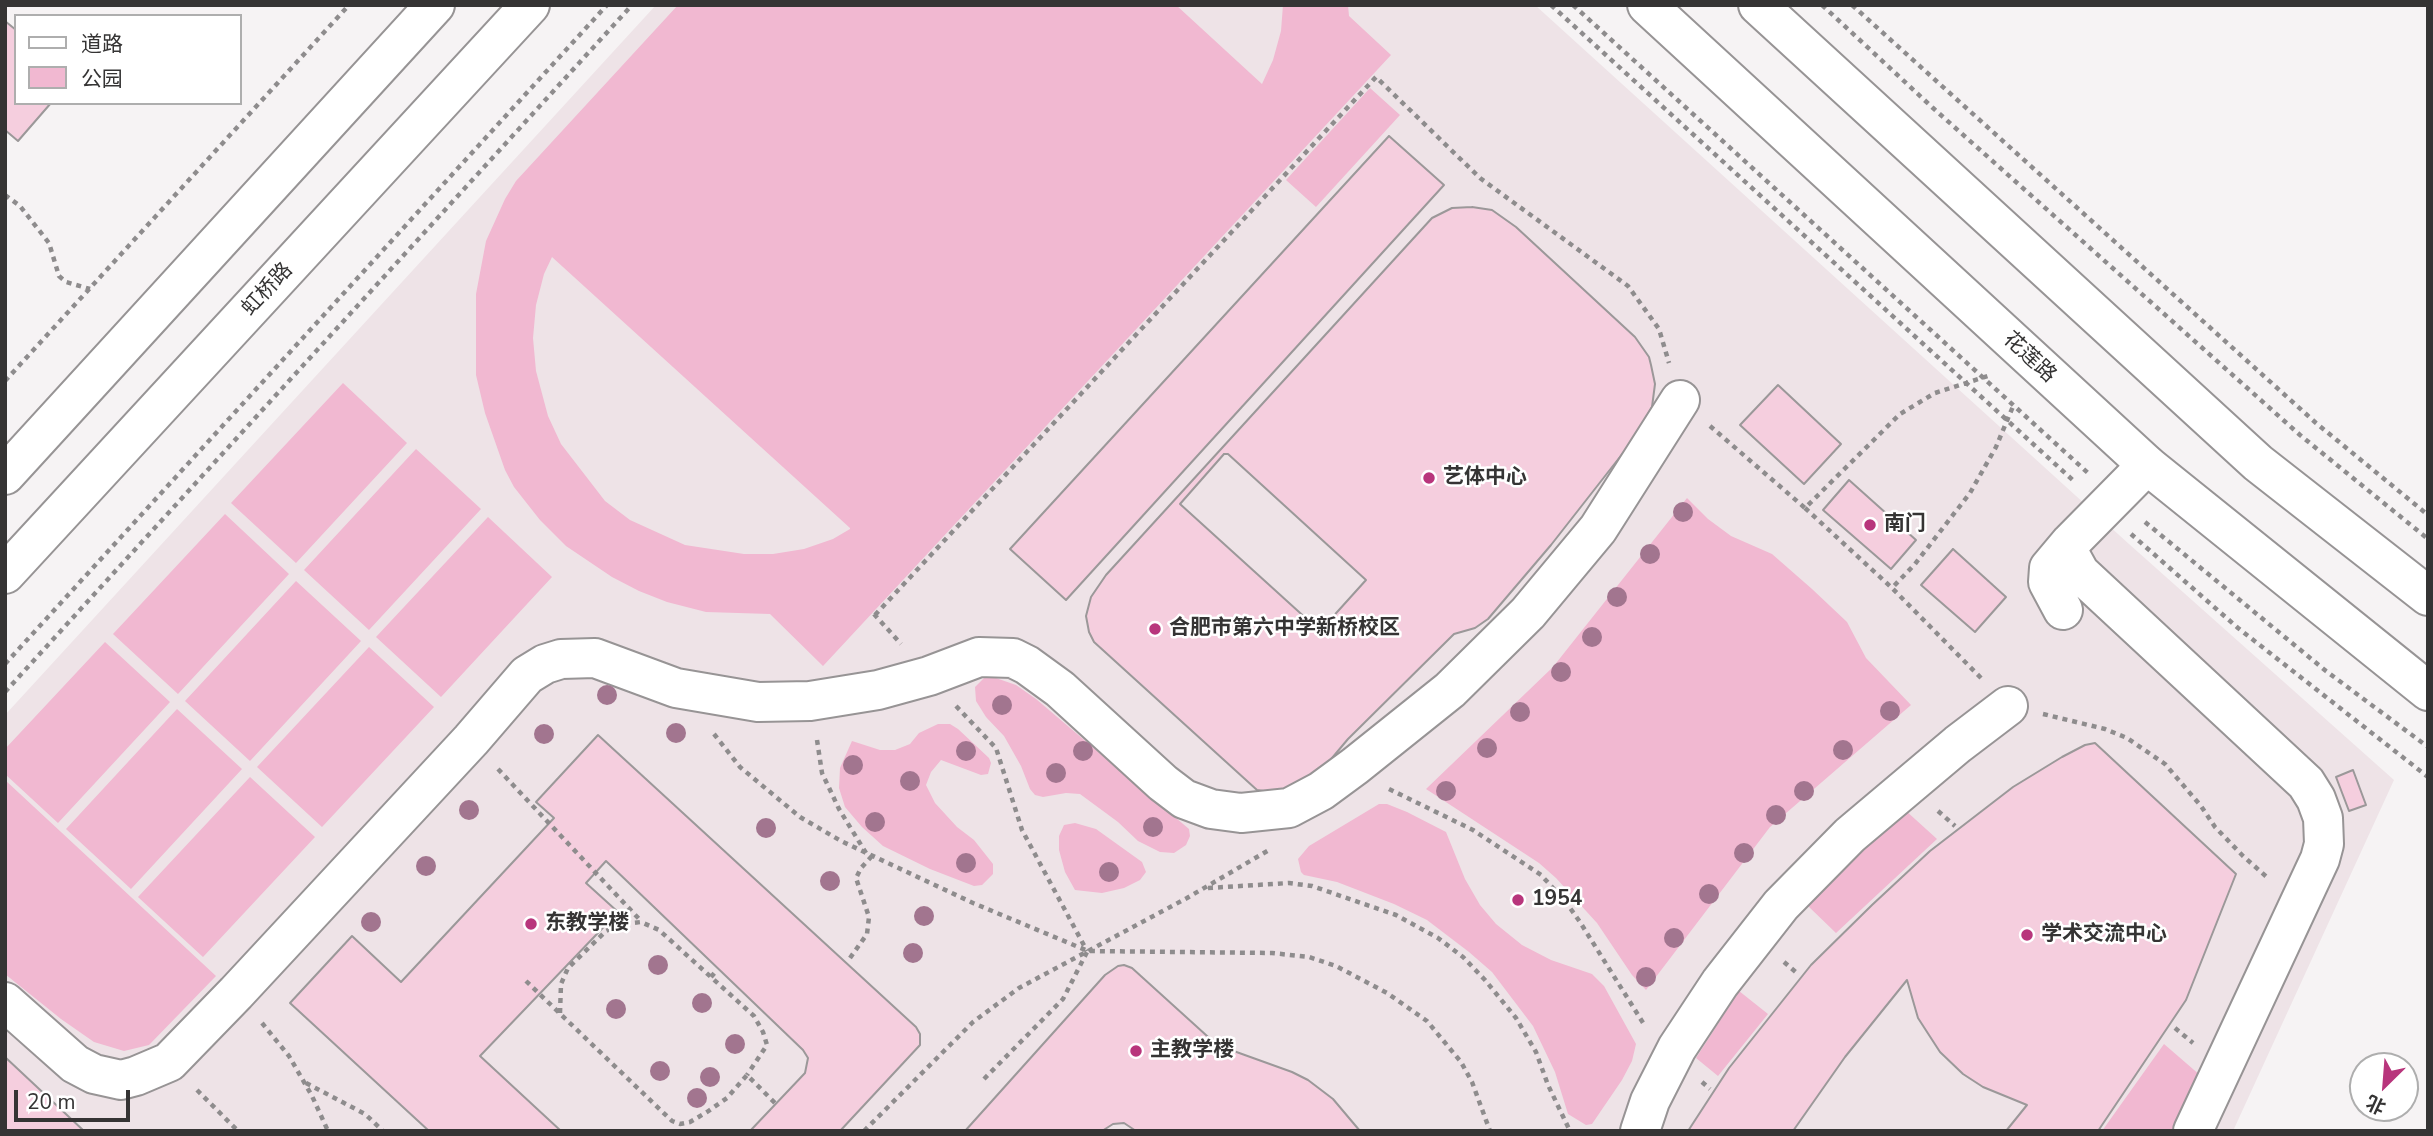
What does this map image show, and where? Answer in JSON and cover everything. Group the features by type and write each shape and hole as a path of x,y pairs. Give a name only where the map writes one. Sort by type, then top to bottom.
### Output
{"main road":[{"path":"5,475 435,5"},
{"name":"虹桥路","path":"5,574 530,5"},
{"name":"花莲路","path":"1647,5 2147,465 2428,691"},
{"path":"1758,5 2258,463 2428,596"},
{"path":"5,1002 75,1064 94,1074 121,1080 169,1062 471,740 527,675 534,669 561,659 595,658 676,688 747,701 810,701 878,690 929,676 979,657 1013,658 1060,689 1163,783 1185,799 1211,809 1234,812 1258,813 1289,808 1321,791 1450,690 1528,613 1598,528 1679,400"},
{"path":"2063,610 2048,582 2048,571 2070,542 2147,465"},
{"path":"2070,542 2070,555 2080,573 2306,783 2323,818 2324,844 2320,859 2193,1131"},
{"path":"1640,1131 1650,1101 1677,1048 1720,982 1781,905 1850,835 1958,744 2008,706"}],"path":[{"path":"5,381 349,5"},
{"path":"5,664 607,5"},
{"path":"5,692 632,5"},
{"path":"1552,5 2007,420 2326,671 2428,747"},
{"path":"1573,5 2014,406 2238,628 2428,777"},
{"path":"1822,5 1933,108 2300,435 2428,538"},
{"path":"1853,5 2316,423 2428,514"},
{"path":"1088,951 1022,830 996,748 874,614 1376,76 1480,178 1628,286 1659,329 1679,400 1805,508 1892,588 2008,706 2105,729 2136,744 2177,776 2215,827 2242,856 2300,904"},
{"path":"5,195 20,206 49,243 61,278 90,289"},
{"path":"1805,508 1900,414 1936,393 2032,361"},
{"path":"1892,588 1915,564 1970,493 1996,447 2032,361"},
{"path":"676,688 740,767 800,817 841,841 973,903 1088,951 1272,953 1309,957 1336,966 1387,993 1427,1021 1461,1062 1472,1082 1490,1131"},
{"path":"810,701 822,773 839,809 866,853"},
{"path":"471,740 641,922 659,930 754,1016 767,1045 747,1075 727,1098 690,1122 680,1124 664,1115 526,981"},
{"path":"1377,783 1473,831 1541,875 1580,922 1651,1036"},
{"path":"850,958 867,934 869,916 856,878 861,867 872,856"},
{"path":"1205,888 1289,883 1312,886 1396,915 1437,938 1463,957 1516,1018 1536,1052 1570,1131"},
{"path":"560,1013 561,984 568,968 606,931 622,924 641,922"},
{"path":"984,1079 1063,999 1088,951"},
{"path":"711,977 717,970"},
{"path":"864,1131 973,1022 1019,988"},
{"path":"236,993 289,1056 328,1131"},
{"path":"169,1062 238,1131"},
{"path":"747,1075 778,1106"},
{"path":"305,1083 365,1114 383,1131"}],"shaded area":[{"name":"合肥市第六中学新桥校区","path":"656,5 1535,5 2129,544 2394,780 2233,1131 5,1131 5,715"}],"green space":[{"path":"678,5 1176,5 1262,84 1273,60 1281,31 1283,5 1348,5 1349,16 1391,55 823,666 770,614 706,612 667,602 612,577 566,546 540,520 514,487 505,470 485,413 476,375 476,294 486,241 516,181","holes":["552,257 850,528 833,539 804,549 773,554 744,554 685,545 630,520 605,501 561,444 548,416 536,371 533,338 536,305 544,274"]},
{"path":"1370,88 1400,115 1316,207 1286,180"},
{"path":"343,383 407,443 296,563 231,503"},
{"path":"416,449 481,509 369,630 304,570"},
{"path":"1687,498 1708,519 1731,536 1772,554 1812,589 1847,622 1866,658 1911,705 1770,827 1646,990 1632,975 1597,923 1556,878 1539,863 1426,789 1553,667"},
{"path":"225,514 289,574 178,694 113,634"},
{"path":"488,517 552,577 441,697 376,637"},
{"path":"296,581 361,641 250,761 185,701"},
{"path":"105,642 170,702 58,823 5,774 5,749"},
{"path":"369,647 434,707 322,827 257,767"},
{"path":"993,677 1016,685 1036,699 1189,829 1190,836 1186,845 1174,853 1160,852 1138,841 1118,822 1080,794 1066,793 1043,797 1035,795 1004,736 986,717 976,701 975,687 984,678"},
{"path":"177,709 242,769 131,889 66,829"},
{"path":"938,724 950,724 958,729 991,763 988,774 981,775 941,760 931,772 926,785 935,803 957,827 974,840 993,864 993,874 982,885 974,886 930,869 883,846 845,807 839,788 840,768 852,741 880,750 895,750 910,744 919,733"},
{"path":"250,777 315,837 203,957 138,897"},
{"path":"5,780 216,976 149,1045 124,1051 94,1042 5,974"},
{"path":"1379,804 1387,804 1407,812 1446,832 1465,879 1480,905 1496,924 1522,945 1551,960 1592,974 1604,986 1636,1044 1632,1061 1622,1080 1592,1124 1586,1125 1568,1114 1555,1072 1533,1026 1492,972 1469,952 1427,920 1394,904 1337,882 1301,872 1298,859 1309,846"},
{"path":"1905,810 1937,839 1836,933 1807,905 1845,865"},
{"path":"1075,823 1096,829 1142,862 1146,872 1140,880 1124,888 1102,893 1075,890 1065,872 1059,850 1059,836 1064,825"},
{"path":"1739,991 1768,1014 1718,1076 1696,1058"},
{"path":"2164,1044 2201,1076 2175,1131 2102,1131"}],"building":[{"path":"5,21 14,28 14,105 49,105 18,141 5,130"},
{"path":"1389,136 1444,185 1066,600 1010,549"},
{"name":"艺体中心","path":"1452,208 1492,210 1516,227 1635,337 1649,357 1651,365 1655,384 1652,407 1634,439 1551,545 1488,619 1475,628 1454,634 1348,739 1327,764 1282,794 1257,790 1094,642 1086,616 1091,597 1106,575 1432,218","holes":["1224,454 1228,454 1366,580 1320,631 1180,504"]},
{"path":"1778,385 1841,444 1804,484 1740,425"},
{"name":"南门","path":"1849,480 1916,540 1891,569 1823,510"},
{"path":"1953,549 2006,597 1975,632 1921,585"},
{"name":"东教学楼","path":"598,735 916,1027 920,1034 920,1045 840,1131 750,1131 805,1073 808,1058 803,1050 606,861 586,883 618,912 480,1056 561,1131 429,1131 290,1003 352,936 401,982 554,818 536,802"},
{"name":"学术交流中心","path":"2095,743 2236,874 2186,1000 2098,1131 2006,1131 2027,1105 1983,1087 1963,1074 1940,1052 1918,1018 1907,980 1845,1057 1793,1131 1688,1131 1729,1068 1811,965 1872,905 1930,851 2013,787 2062,757"},
{"path":"2353,770 2366,805 2349,811 2336,777"},
{"name":"主教学楼","path":"1124,965 1132,968 1217,1045 1308,1080 1333,1099 1360,1131 1136,1131 1124,1123 1113,1124 1102,1131 965,1131 1105,975"},
{"path":"5,1057 84,1131 5,1131"}],"place":[{"name":"艺体中心","path":"1429,478"},
{"name":"南门","path":"1870,525"},
{"name":"合肥市第六中学新桥校区","path":"1155,629"},
{"name":"1954","path":"1518,900"},
{"name":"东教学楼","path":"531,924"},
{"name":"学术交流中心","path":"2027,935"},
{"name":"主教学楼","path":"1136,1051"}]}
